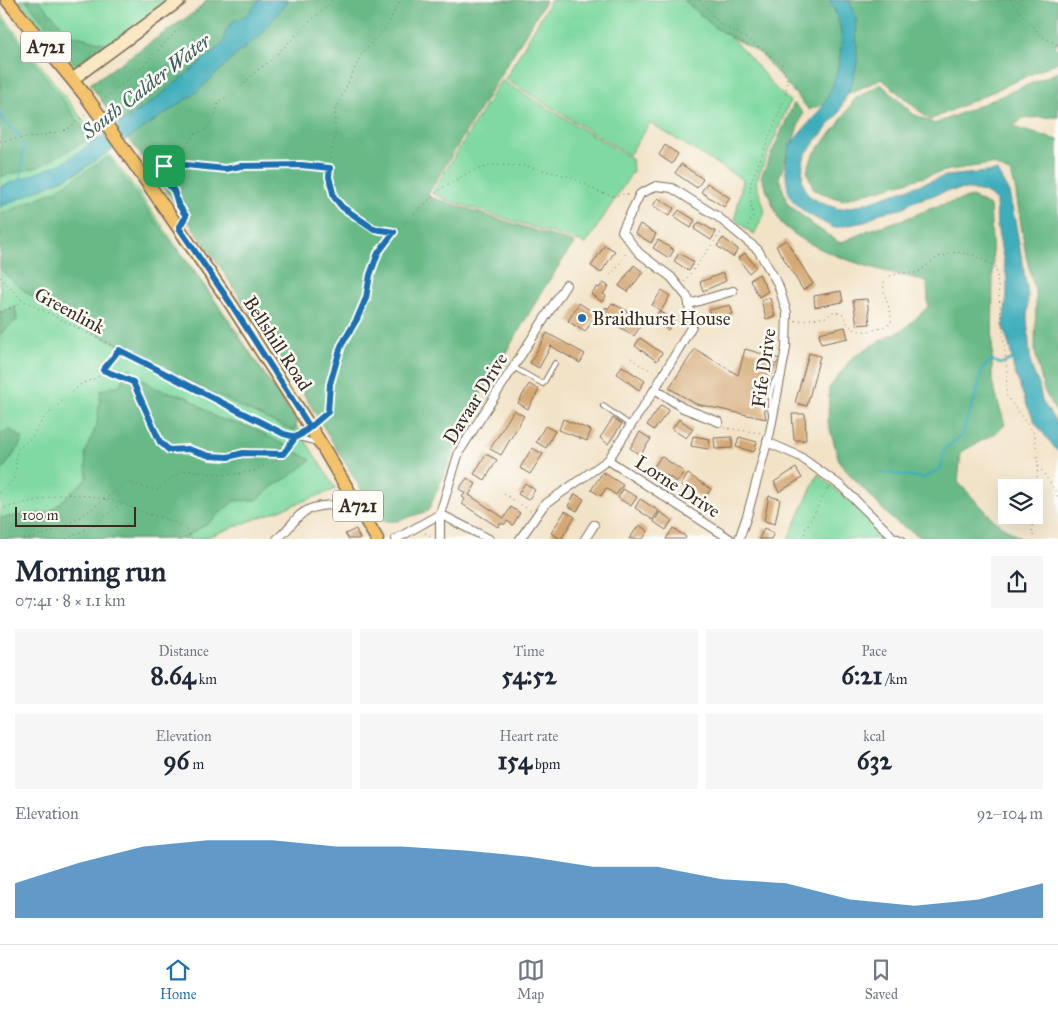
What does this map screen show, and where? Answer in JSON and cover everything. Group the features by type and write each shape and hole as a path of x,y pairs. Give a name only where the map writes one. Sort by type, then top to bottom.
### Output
{"main road":[{"name":"A721","path":"7,0 73,79 142,175"},
{"name":"Bellshill Road","path":"142,175 231,304 321,444 377,539"}],"street":[{"path":"73,79 180,0"},
{"name":"Fife Drive","path":"638,198 640,194 656,186 672,188 727,224 758,250 778,284 787,313 786,348 768,438 739,539"},
{"path":"520,539 544,505 608,460 655,389 692,326 688,298 671,277 638,253 622,231 638,198"},
{"name":"Davaar Drive","path":"440,539 440,514 458,452 566,285"},
{"path":"689,304 733,291"},
{"path":"655,389 683,408 719,422"},
{"path":"768,438 799,456 832,480 892,536"},
{"name":"Lorne Drive","path":"608,460 730,539"},
{"path":"278,539 301,514 311,508 330,505 359,510"},
{"path":"396,539 440,514 489,539"},
{"path":"585,539 594,525"}],"lane":[{"path":"513,367 544,384 555,364"},
{"path":"603,406 631,425"},
{"path":"296,437 321,444"},
{"path":"892,536 903,539"}],"path":[{"path":"98,105 137,72 207,0"},
{"path":"164,166 176,158 196,133 207,129 214,119 219,101 235,93 256,71 270,61 333,0"},
{"path":"394,232 374,229 342,207 334,197 329,177 335,137 334,110 361,55 389,23 400,0"},
{"path":"700,0 719,23 781,63 787,78 786,96 751,182 750,195 753,217 741,236"},
{"path":"1010,0 1017,6 1032,28 1041,36 1058,45"},
{"path":"0,141 40,136 66,130 90,112"},
{"path":"142,175 164,166 175,164 226,169 241,166 301,165 330,168"},
{"path":"310,427 328,412 330,384 341,346 357,319 366,298 370,275 378,253 394,232 442,188 471,171 494,165 526,166 571,177 612,196 626,194 638,198"},
{"path":"159,168 163,178 174,191 178,204 186,216 179,228"},
{"path":"679,287 693,272 727,224"},
{"path":"610,275 617,268 632,244"},
{"path":"787,322 827,317 831,312 844,314 851,327 855,329 870,331 891,323 892,319 883,286 886,277 901,273 917,273 938,257 957,252 974,255 996,267 1007,372 1006,394 1035,435 1038,464 1037,479"},
{"name":"Greenlink","path":"0,277 22,300 284,434 296,437"},
{"path":"0,312 17,305 22,300"},
{"path":"673,314 692,326"},
{"path":"0,493 15,477 17,450 31,438 43,419 81,384 98,377 119,350"},
{"path":"631,358 662,377"},
{"path":"103,370 133,382 160,442 169,450 188,449 210,456 228,457 243,453 283,454"},
{"path":"719,422 722,428 768,438"},
{"path":"24,539 40,537 84,516 126,482 157,490 182,470 232,476 254,471 279,459 296,437"},
{"path":"1038,464 1057,493 1058,500"},
{"path":"804,539 805,530 832,480"},
{"path":"0,510 64,494 105,499 122,503 172,521 188,531 192,539"},
{"path":"504,494 537,515"},
{"path":"66,539 93,526 122,503"},
{"path":"1033,524 1034,539"},
{"path":"415,529 434,539"}],"green space":[{"path":"19,0 172,0 76,70"},
{"path":"26,0 39,0 69,34 107,44 76,64"},
{"path":"207,0 546,0 427,196 574,243 546,285 474,406 428,511 397,521 380,521 297,383 208,249 90,84 196,11"},
{"path":"551,0 694,0 749,56 776,89 790,101 756,182 765,211 754,235 735,219 743,180 650,123 629,155 505,79"},
{"path":"684,0 1058,0 1058,44 1054,43 1058,49 1058,62 930,120 882,79 809,110 760,53 715,28"},
{"path":"0,12 135,188 232,324 336,489 202,539 0,539"},
{"path":"0,16 91,138 38,167 0,177"},
{"path":"1058,72 1058,117 1023,118 1013,127 1058,140 1058,416 1044,390 1035,352 1036,295 1026,256 1011,173 992,164 949,170 842,200 814,190 807,171 813,155 837,126 855,99 881,84 913,114 935,124"},
{"path":"501,80 632,159 633,171 586,244 447,200 432,193"},
{"path":"794,103 803,113 779,178 788,204 813,225 840,243 869,230 937,206 972,197 990,206 993,261 992,382 1005,425 994,434 961,452 958,482 998,524 1021,539 924,539 893,520 840,464 828,422 829,388 852,358 874,344 904,329 928,307 927,281 850,261 812,245 795,235 781,223 761,177"},
{"path":"108,157 205,288 297,422 294,431 210,392 78,324 28,293 0,268 0,215 55,191"},
{"path":"15,306 17,320 0,334 0,313"},
{"path":"129,368 155,388 187,397 217,418 255,429 311,460 273,486 257,500 234,501 211,521 183,539 0,539 0,518 50,512 87,478 85,453 97,424 101,390 120,385"},
{"path":"9,429 23,438 17,450 0,473 0,434"},
{"path":"818,474 873,522 887,539 788,539"}],"water":[{"name":"South Calder Water","path":"259,0 288,0 262,34 237,54 197,92 77,173 0,207 0,187 63,163 157,98 225,42 225,33 233,21 247,15"},
{"path":"829,0 850,1 856,16 857,64 851,86 838,114 807,152 803,161 802,181 808,195 821,203 839,209 856,206 946,176 997,171 1009,193 1028,294 1027,319 1031,366 1039,385 1042,401 1058,425 1058,452 1036,424 1026,403 1014,370 1010,348 1003,327 1007,279 997,226 996,201 986,192 966,189 947,191 912,202 901,209 880,213 865,222 834,228 812,216 793,201 788,189 786,174 788,152 790,146 816,114 829,94 841,52 840,28"}],"building":[{"path":"665,145 678,154 672,164 659,155"},
{"path":"681,164 703,179 697,188 675,173"},
{"path":"707,183 730,198 724,207 701,192"},
{"path":"658,198 674,208 669,216 653,206"},
{"path":"679,210 695,220 691,228 674,217"},
{"path":"699,222 716,232 711,240 694,229"},
{"path":"640,224 656,234 651,243 635,233"},
{"path":"723,238 738,249 733,257 717,246"},
{"path":"658,240 674,250 669,258 653,248"},
{"path":"786,240 813,284 803,290 776,246"},
{"path":"605,245 615,251 601,273 591,266"},
{"path":"679,253 694,262 689,271 674,261"},
{"path":"745,253 756,267 749,273 738,258"},
{"path":"634,265 643,272 628,292 619,286"},
{"path":"723,273 726,281 703,291 700,282"},
{"path":"759,274 768,291 759,297 750,280"},
{"path":"603,283 609,286 603,294 606,296 602,302 591,294"},
{"path":"662,290 670,296 661,311 652,305"},
{"path":"841,291 843,302 815,307 814,296"},
{"path":"770,298 775,316 766,319 761,300"},
{"path":"867,299 870,324 857,325 853,300"},
{"name":"Braidhurst House","path":"579,303 596,314 585,332 568,321"},
{"path":"612,303 640,318 639,320 643,322 634,336 603,317 604,309 606,307 608,309"},
{"path":"730,305 733,314 711,319 709,310"},
{"path":"659,311 674,321 668,330 653,320"},
{"path":"845,327 848,338 821,344 819,333"},
{"path":"547,333 585,354 580,363 551,346 539,368 530,363"},
{"path":"640,338 662,353 657,361 635,346"},
{"path":"695,349 738,375 745,349 780,359 768,374 762,398 766,419 696,404 669,388"},
{"path":"809,353 820,356 807,406 795,403"},
{"path":"622,366 645,381 639,390 617,374"},
{"path":"529,384 539,390 528,409 518,403"},
{"path":"661,405 669,410 654,430 647,425"},
{"path":"514,410 524,416 501,455 490,449"},
{"path":"792,414 805,414 806,440 794,440"},
{"path":"613,418 622,424 608,444 600,438"},
{"path":"563,419 591,430 587,441 559,430"},
{"path":"679,419 693,429 686,438 672,429"},
{"path":"545,426 555,431 546,448 536,442"},
{"path":"640,432 651,439 640,455 630,448"},
{"path":"693,436 710,439 708,449 691,446"},
{"path":"732,437 732,448 715,449 714,438"},
{"path":"739,437 757,442 754,452 736,447"},
{"path":"532,448 543,454 530,474 520,468"},
{"path":"486,454 497,460 485,480 474,474"},
{"path":"661,456 684,472 677,482 654,467"},
{"path":"796,468 802,478 779,492 774,482"},
{"path":"603,472 623,485 616,495 606,488 601,496 591,490"},
{"path":"688,474 711,489 704,499 681,485"},
{"path":"467,478 476,484 469,495 504,518 511,507 520,513 513,525 507,521 498,527 462,504 465,499 462,497 465,493 459,489"},
{"path":"525,483 535,490 528,500 518,494"},
{"path":"623,489 637,497 631,506 618,498"},
{"path":"575,494 584,499 577,511 568,506"},
{"path":"769,496 780,499 775,524 764,521"},
{"path":"640,499 659,511 653,520 635,508"},
{"path":"565,511 575,517 561,539 551,533"},
{"path":"660,512 672,520 666,530 654,522"},
{"path":"639,525 648,531 643,539 629,539"},
{"path":"673,528 686,537 685,539 666,539"},
{"path":"764,528 774,533 771,539 759,539"},
{"path":"356,529 360,539 348,539 345,534"}],"waterway":[{"path":"0,112 4,123 19,135"},
{"path":"20,183 23,143"},
{"path":"879,472 925,478 941,468 944,449 961,436 977,392 982,369 992,360 1000,364 1013,359"}],"place":[{"name":"Braidhurst House","path":"582,318"}],"route":[{"path":"164,166 159,168 163,178 174,191 178,204 186,216 179,228 231,304 310,427 296,437 283,454 243,453 228,457 210,456 188,449 169,450 160,442 133,382 103,370 119,350 284,434 296,437 302,434 328,412 330,384 341,346 357,319 366,298 370,275 378,253 394,232 374,229 342,207 334,197 329,177 330,168 301,165 241,166 226,169 175,164 164,166"}]}
